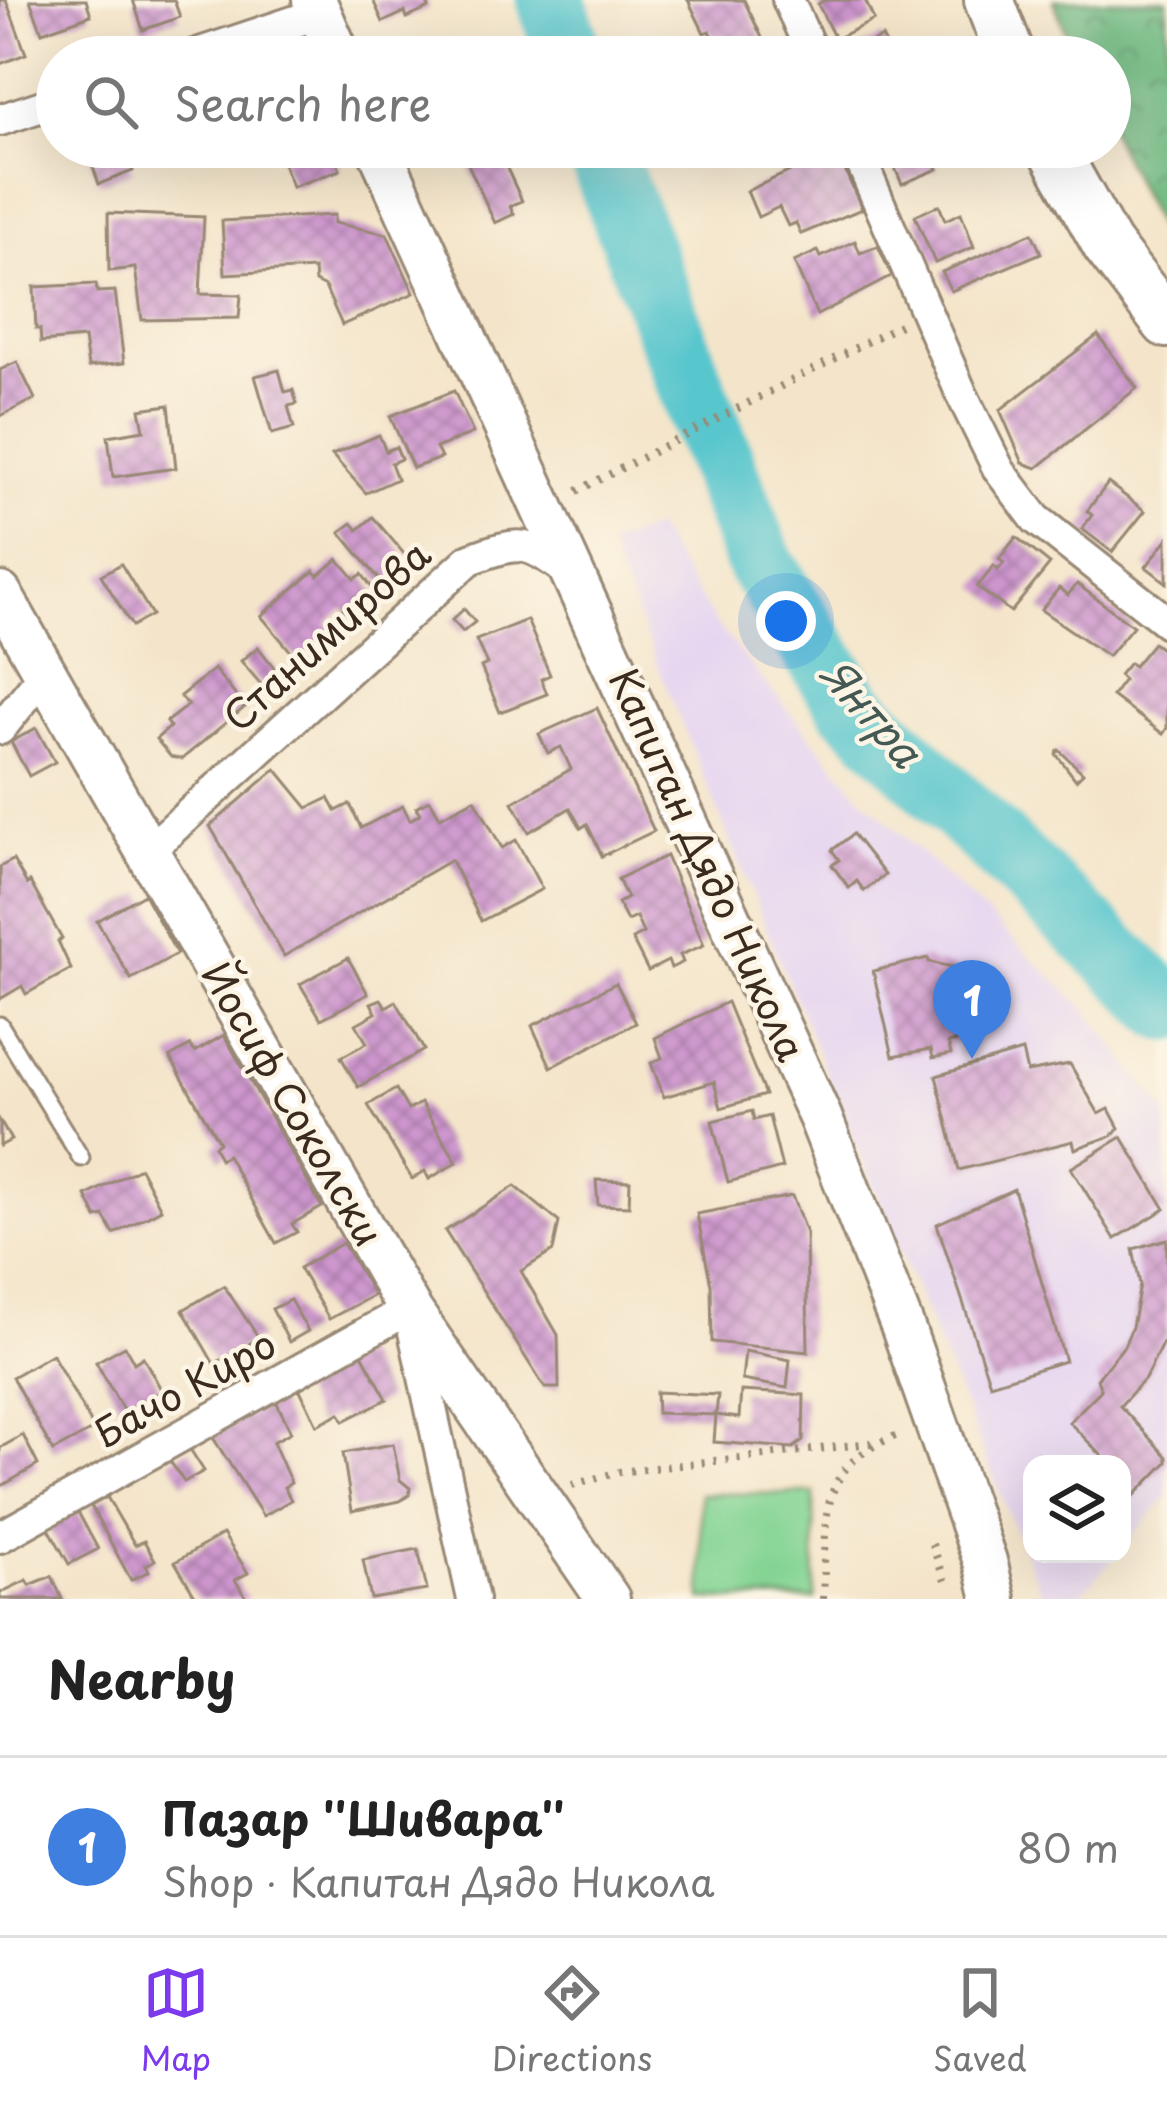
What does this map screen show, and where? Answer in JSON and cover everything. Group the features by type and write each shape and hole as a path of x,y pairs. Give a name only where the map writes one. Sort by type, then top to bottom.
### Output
{"main road":[{"path":"989,0 1003,36"},
{"path":"1064,168 1107,245 1167,323"}],"street":[{"path":"788,0 804,36"},
{"path":"241,36 317,6 330,36"},
{"path":"0,120 36,108"},
{"name":"Капитан Дядо Никола","path":"388,168 820,1117 936,1422 994,1599"},
{"path":"864,168 999,470 1036,519 1167,622"},
{"name":"Станимирова","path":"148,851 470,560 512,544 534,548 578,579"},
{"name":"Йосиф Соколски","path":"0,594 409,1309 608,1599"},
{"path":"0,729 44,674"},
{"path":"409,1309 473,1599"},
{"name":"Бачо Киро","path":"0,1537 409,1309"}],"lane":[{"path":"0,1025 81,1158"}],"path":[{"path":"545,508 928,310"},
{"path":"619,1472 878,1442 936,1422"},
{"path":"823,1599 830,1497 852,1459 878,1442"}],"shaded area":[{"path":"655,528 716,624 858,793 1082,1005 1167,1113 1167,1497 1131,1538 1131,1455 1023,1455 1023,1548 608,545"},
{"path":"1029,1563 1109,1563 1077,1599 1044,1599"}],"green space":[{"path":"1054,0 1167,0 1167,248 1128,168 1131,36 1067,36"},
{"path":"814,1493 815,1599 702,1599 700,1494"}],"building":[{"path":"0,0 6,0 26,54 0,64"},
{"path":"30,0 86,0 91,15 42,32"},
{"path":"133,0 174,0 180,17 143,30"},
{"path":"373,0 426,0 429,8 383,22"},
{"path":"688,0 744,0 761,36 712,36 710,31 704,33"},
{"path":"865,0 874,20 834,36 818,4"},
{"path":"93,168 132,168 133,171 99,184"},
{"path":"285,168 339,168 340,170 292,187"},
{"path":"470,168 507,168 522,201 510,206 514,214 495,223"},
{"path":"797,168 844,168 862,209 801,234 796,223 788,226 779,207 758,217 747,191"},
{"path":"895,168 938,169 902,184"},
{"path":"939,205 945,220 961,213 974,247 935,263 915,216"},
{"path":"108,213 204,217 200,294 241,295 239,318 142,320 135,268 109,271"},
{"path":"334,215 334,223 387,234 414,293 342,325 325,287 315,282 314,269 225,274 222,221"},
{"path":"1032,233 1041,253 951,291 942,272"},
{"path":"855,241 860,253 878,246 892,276 817,315 794,262 818,251 821,257"},
{"path":"96,284 97,292 115,291 124,363 88,367 84,338 41,342 40,329 36,329 34,287"},
{"path":"1098,335 1137,388 1037,468 1023,463 1000,410"},
{"path":"17,362 35,399 0,416 0,370"},
{"path":"279,370 285,392 293,390 297,404 288,406 294,428 272,434 255,376"},
{"path":"454,391 473,433 436,448 441,458 413,468 390,416"},
{"path":"169,405 176,468 113,477 108,436 144,430 140,409"},
{"path":"379,435 386,451 396,447 401,459 391,463 397,479 366,493 332,455"},
{"path":"1108,483 1145,511 1112,552 1082,529 1092,515 1087,511"},
{"path":"373,517 411,562 385,586 340,532 352,523 358,530"},
{"path":"1016,537 1050,564 1011,612 977,587 994,566 998,570 1004,563 999,559"},
{"path":"1167,539 1167,583 1146,567"},
{"path":"338,559 355,579 362,574 376,593 350,616 344,608 327,623 333,630 298,660 261,616 314,571 318,576"},
{"path":"121,564 152,615 132,626 101,575"},
{"path":"1077,584 1133,626 1108,656 1041,610 1059,588 1068,595"},
{"path":"464,609 475,622 463,632 452,620"},
{"path":"527,620 550,675 541,679 547,694 500,712 481,667 487,664 476,640"},
{"path":"1153,643 1167,653 1167,728 1163,734 1112,696 1124,680 1119,675 1129,663 1134,666"},
{"path":"258,647 280,675 265,689 241,661"},
{"path":"214,669 245,707 182,759 171,757 156,739 170,727 166,722 188,705 180,696"},
{"path":"597,708 654,831 602,856 587,824 581,828 570,808 529,832 513,802 571,769 561,747 548,753 539,734"},
{"path":"36,728 55,762 29,776 11,742"},
{"path":"1059,750 1083,773 1076,780 1056,754"},
{"path":"276,769 308,808 329,798 336,811 350,804 361,828 403,806 410,820 420,814 416,807 430,800 440,817 475,799 502,848 516,840 542,889 481,921 451,860 284,956 210,826"},
{"path":"853,834 885,875 864,891 857,881 849,888 832,865 839,860 832,850"},
{"path":"666,856 704,945 680,955 683,962 671,968 668,961 648,971 632,939 643,933 636,917 627,921 618,903 627,898 618,879"},
{"path":"13,860 62,939 58,941 71,969 26,994 22,986 0,999 0,867"},
{"path":"144,894 177,954 131,979 97,921"},
{"path":"348,958 368,994 321,1019 300,984"},
{"path":"928,958 953,967 971,1038 948,1043 951,1054 933,1058 931,1049 893,1056 873,971"},
{"path":"616,983 636,1023 551,1067 532,1026"},
{"path":"381,999 386,1007 396,1001 424,1050 358,1087 341,1057 367,1043 356,1024 376,1013 371,1003"},
{"path":"727,1002 765,1095 721,1108 714,1082 664,1097 651,1063 662,1058 655,1038"},
{"path":"224,1035 322,1207 292,1224 297,1232 276,1243 227,1155 220,1159 214,1146 219,1142 170,1057 190,1046 195,1052"},
{"path":"1022,1051 1027,1072 1070,1064 1099,1114 1109,1109 1119,1128 1111,1136 1075,1149 1073,1141 959,1170 936,1076"},
{"path":"396,1089 408,1110 421,1103 457,1162 429,1179 425,1171 412,1179 368,1105"},
{"path":"752,1111 754,1120 769,1116 782,1168 728,1182 712,1121"},
{"path":"0,1121 11,1140 0,1146"},
{"path":"1122,1137 1165,1209 1115,1239 1071,1168"},
{"path":"140,1168 161,1209 114,1234 104,1216 97,1218 86,1196"},
{"path":"596,1180 630,1181 629,1206 598,1205"},
{"path":"515,1186 559,1222 553,1251 521,1271 558,1335 559,1388 545,1388 445,1231"},
{"path":"1014,1189 1065,1361 990,1384 937,1224"},
{"path":"792,1196 806,1233 808,1352 712,1342 711,1285 697,1214"},
{"path":"1167,1239 1167,1334 1145,1379 1120,1406 1167,1462 1132,1498 1131,1455 1101,1455 1069,1422 1101,1390 1097,1379 1124,1346 1132,1327 1140,1285 1133,1249"},
{"path":"343,1243 374,1295 329,1319 299,1268"},
{"path":"224,1286 259,1338 214,1364 183,1310"},
{"path":"290,1300 308,1331 289,1342 272,1309"},
{"path":"125,1346 134,1363 143,1357 162,1391 124,1412 96,1362"},
{"path":"745,1351 790,1360 787,1388 742,1380"},
{"path":"52,1354 94,1429 53,1451 12,1377"},
{"path":"362,1354 387,1399 344,1421 340,1413 317,1425 299,1388"},
{"path":"741,1391 804,1395 803,1441 793,1448 714,1442 716,1415 739,1418"},
{"path":"656,1392 718,1395 716,1415 657,1413"},
{"path":"276,1401 291,1432 273,1442 291,1483 284,1487 291,1500 263,1516 212,1436"},
{"path":"23,1435 38,1465 0,1487 0,1448"},
{"path":"393,1444 400,1480 410,1488 409,1495 352,1511 343,1453"},
{"path":"190,1449 204,1471 184,1482 170,1461"},
{"path":"107,1497 135,1545 144,1541 155,1560 146,1565 149,1571 131,1580 91,1506"},
{"path":"78,1512 98,1549 69,1564 48,1527"},
{"path":"223,1534 248,1573 235,1580 247,1599 197,1599 175,1562"},
{"path":"418,1549 427,1590 371,1599 363,1560"},
{"path":"52,1576 62,1599 0,1599 0,1593 27,1580 30,1585"}],"waterway":[{"name":"Янтра","path":"551,0 563,36"},
{"name":"Янтра","path":"607,168 760,564 851,705 1167,1007"}],"place":[{"name":"Пазар ''Шивара''","path":"972,1059"}]}
